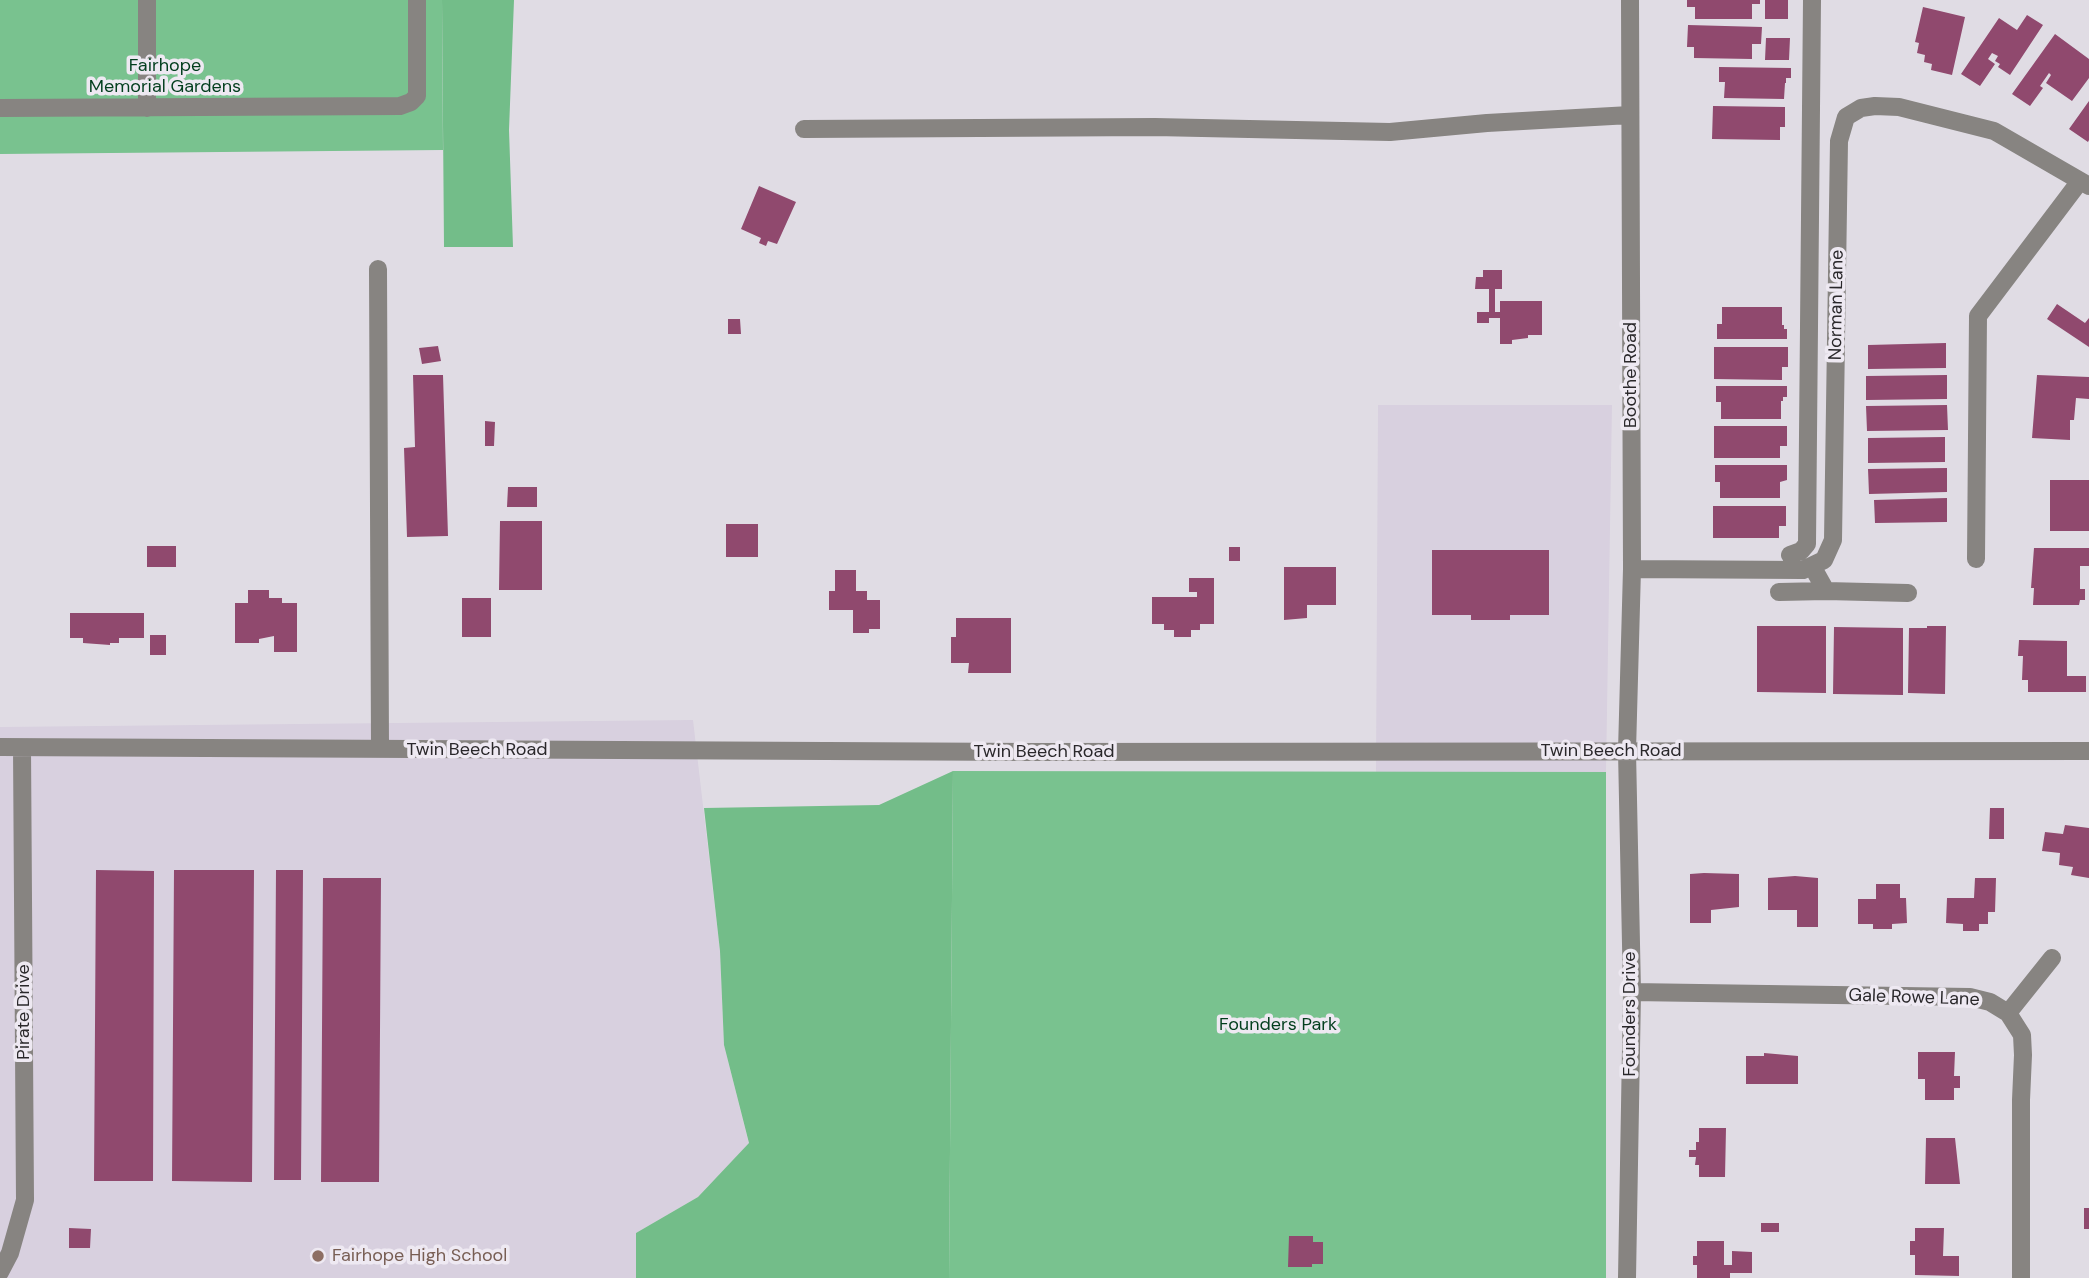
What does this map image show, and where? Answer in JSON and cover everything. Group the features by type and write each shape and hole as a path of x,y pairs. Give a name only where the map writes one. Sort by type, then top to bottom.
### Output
{"street":[{"path":"147,0 147,108"},
{"path":"0,108 400,106 411,102 417,96 417,0"},
{"name":"Boothe Road","path":"1627,751 1632,569 1630,0"},
{"path":"1790,555 1801,551 1807,544 1812,0"},
{"name":"Norman Lane","path":"1812,566 1824,560 1833,540 1839,141 1846,117 1861,108 1899,107 1994,131 2085,184"},
{"path":"804,129 1155,127 1391,132 1487,123 1630,115"},
{"path":"1811,140 1839,155"},
{"path":"1976,559 1978,316 2085,184"},
{"path":"378,269 380,749"},
{"path":"1632,569 1804,570 1812,566 1826,591"},
{"path":"1779,592 1908,593"},
{"name":"Twin Beech Road","path":"0,747 1019,752 2089,751"},
{"name":"Pirate Drive","path":"0,1272 10,1253 25,1200 22,748"},
{"name":"Founders Drive","path":"1627,751 1632,992 1627,1278"},
{"path":"2021,1278 2023,1055 2022,1035 2008,1013 2052,958"},
{"name":"Gale Rowe Lane","path":"1632,992 1970,997 1990,1002 2008,1013"}],"shaded area":[{"path":"1378,405 1612,405 1606,772 1376,772"},
{"path":"693,720 720,951 724,1045 749,1144 698,1197 636,1233 636,1278 0,1278 0,727"}],"green space":[{"name":"Fairhope Memorial Gardens","path":"0,0 442,0 443,150 0,154"},
{"path":"442,0 514,0 509,130 513,247 444,247"},
{"name":"Founders Park","path":"953,771 1606,772 1606,1278 949,1278"},
{"path":"953,771 949,1278 636,1278 636,1233 698,1197 749,1143 724,1045 720,951 704,808 879,805"}],"building":[{"path":"1687,0 1760,0 1760,4 1752,4 1752,19 1695,19 1695,7 1687,7"},
{"path":"1765,0 1788,0 1788,19 1765,19"},
{"path":"1923,7 1965,17 1952,75 1931,70 1932,64 1924,62 1925,55 1917,53 1919,43 1915,42"},
{"path":"2027,15 2043,25 2010,75 1998,67 2000,64 1995,61 1998,56 1992,53 1988,59 1995,64 1980,86 1961,74 1999,18 2017,30"},
{"path":"1688,25 1762,27 1761,44 1752,44 1752,59 1694,58 1694,47 1687,47"},
{"path":"2055,34 2089,59 2089,78 2072,101 2046,83 2051,75 2049,73 2040,86 2043,88 2030,106 2012,94"},
{"path":"1766,38 1790,38 1789,60 1765,60"},
{"path":"1719,67 1791,68 1791,78 1786,78 1784,99 1724,98 1725,82 1719,82"},
{"path":"2089,101 2089,140 2088,142 2069,129"},
{"path":"1713,106 1785,107 1785,127 1780,127 1780,140 1712,139"},
{"path":"759,186 796,202 777,244 768,241 766,246 759,243 761,238 741,229"},
{"path":"1483,270 1502,270 1502,289 1495,289 1495,312 1500,312 1500,301 1542,301 1542,335 1528,335 1528,338 1512,340 1512,344 1500,344 1500,318 1489,318 1489,323 1477,323 1477,312 1489,312 1489,289 1475,289 1476,277 1483,277"},
{"path":"2057,304 2085,323 2089,318 2089,347 2047,319"},
{"path":"1722,307 1782,307 1782,325 1787,329 1787,339 1717,339 1717,324 1722,324"},
{"path":"728,319 740,319 741,334 728,334"},
{"path":"1946,343 1946,368 1868,369 1868,345"},
{"path":"438,346 441,361 422,364 419,348"},
{"path":"1714,347 1788,347 1788,367 1782,367 1782,380 1714,379"},
{"path":"413,375 443,375 448,536 407,537 404,448 415,447"},
{"path":"1947,375 1947,399 1866,400 1866,376"},
{"path":"2037,375 2089,377 2089,399 2076,398 2074,420 2070,420 2070,440 2032,438"},
{"path":"1716,386 1787,386 1787,397 1783,397 1781,401 1781,419 1721,419 1721,402 1716,402"},
{"path":"1947,405 1948,430 1867,431 1866,406"},
{"path":"485,421 495,422 494,446 485,446"},
{"path":"1714,426 1787,426 1787,446 1780,446 1780,458 1714,458"},
{"path":"1945,437 1945,462 1868,463 1868,438"},
{"path":"1715,465 1787,465 1787,480 1780,482 1780,498 1720,498 1720,482 1715,482"},
{"path":"1947,468 1947,492 1869,494 1868,469"},
{"path":"2050,480 2089,480 2089,531 2050,531"},
{"path":"508,487 537,487 537,507 507,507"},
{"path":"1947,498 1947,522 1875,523 1874,500"},
{"path":"1713,506 1786,506 1786,526 1779,526 1779,538 1713,538"},
{"path":"500,521 542,521 542,590 499,590"},
{"path":"726,524 758,524 758,557 726,557"},
{"path":"147,546 176,546 176,567 147,567"},
{"path":"1229,547 1240,547 1240,561 1229,561"},
{"path":"2034,548 2089,548 2089,566 2080,566 2080,589 2085,589 2085,600 2080,600 2079,605 2033,605 2034,588 2031,588"},
{"path":"1432,550 1549,550 1549,615 1510,615 1510,620 1471,620 1471,615 1432,615"},
{"path":"1284,567 1336,567 1336,605 1307,605 1307,618 1284,620"},
{"path":"835,570 856,570 856,591 867,591 867,600 880,600 880,629 869,629 869,633 853,633 853,610 829,610 829,591 835,591"},
{"path":"1189,578 1214,578 1214,624 1200,624 1200,630 1191,630 1191,637 1174,637 1174,630 1164,630 1164,624 1152,624 1152,597 1197,597 1197,592 1189,592"},
{"path":"248,590 269,590 269,598 282,598 282,603 297,603 297,652 274,652 274,636 259,639 259,643 235,643 235,603 248,603"},
{"path":"462,598 491,598 491,637 462,637"},
{"path":"70,613 144,613 144,638 119,638 119,643 110,645 83,643 83,638 70,638"},
{"path":"956,618 1011,618 1011,673 968,673 969,663 951,663 951,637 956,637"},
{"path":"1757,626 1826,626 1826,693 1757,692"},
{"path":"1946,626 1945,694 1908,693 1909,628"},
{"path":"1834,627 1903,628 1903,695 1833,694"},
{"path":"150,635 166,635 166,655 150,655"},
{"path":"2019,640 2067,641 2067,676 2086,676 2086,692 2028,692 2028,680 2022,680 2023,656 2018,656"},
{"path":"1990,808 2004,808 2004,839 1989,839"},
{"path":"2065,825 2089,828 2089,878 2071,875 2073,867 2059,865 2060,853 2042,851 2045,832 2063,834"},
{"path":"96,870 154,871 153,1181 94,1181"},
{"path":"174,870 254,870 252,1182 172,1181"},
{"path":"276,870 303,870 301,1180 274,1180"},
{"path":"1690,874 1739,874 1739,907 1711,910 1711,923 1690,923"},
{"path":"323,878 381,878 379,1182 321,1182"},
{"path":"1768,878 1818,878 1818,927 1797,927 1797,910 1768,910"},
{"path":"1975,878 1996,878 1995,912 1988,912 1988,924 1979,924 1979,931 1963,931 1963,924 1946,923 1947,898 1974,898"},
{"path":"1876,884 1900,884 1900,898 1906,898 1907,923 1892,924 1892,929 1873,929 1873,924 1858,924 1858,899 1876,899"},
{"path":"1918,1052 1955,1052 1954,1076 1960,1076 1960,1088 1954,1088 1954,1100 1925,1100 1925,1079 1918,1079"},
{"path":"1764,1053 1798,1056 1798,1084 1746,1084 1746,1056 1764,1056"},
{"path":"1699,1128 1726,1128 1725,1177 1699,1177 1699,1165 1695,1165 1696,1157 1689,1157 1689,1150 1696,1150"},
{"path":"1926,1138 1955,1138 1960,1184 1925,1184"},
{"path":"2084,1208 2089,1208 2089,1229 2084,1229"},
{"path":"1761,1223 1779,1223 1779,1232 1761,1232"},
{"path":"69,1228 91,1229 90,1248 69,1248"},
{"path":"1915,1228 1944,1228 1943,1256 1959,1256 1959,1276 1915,1275 1915,1255 1910,1255 1910,1241 1915,1241"},
{"path":"1289,1236 1313,1236 1313,1242 1323,1242 1323,1264 1288,1267"},
{"path":"1697,1241 1724,1241 1724,1265 1732,1265 1732,1251 1752,1252 1752,1273 1730,1273 1730,1278 1697,1278 1697,1265 1693,1265 1693,1256 1697,1256"}],"place":[{"name":"Fairhope High School","path":"318,1256"}]}
